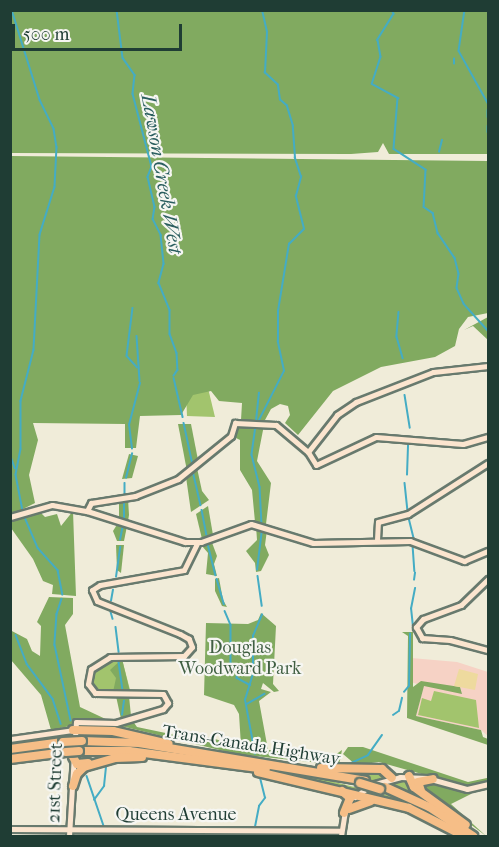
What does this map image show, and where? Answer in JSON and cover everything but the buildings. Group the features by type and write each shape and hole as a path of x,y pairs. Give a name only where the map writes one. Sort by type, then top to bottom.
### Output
{"highway":[{"path":"73,730 122,733 229,758"},
{"name":"Trans-Canada Highway","path":"10,749 82,741 139,743 272,764 383,788 429,807 473,837"},
{"name":"Trans-Canada Highway","path":"10,759 69,755 79,751 178,757 362,782"},
{"path":"69,755 79,764 116,758 178,757"},
{"path":"73,786 81,769 116,758"},
{"path":"207,761 360,794 424,814 465,837"},
{"path":"272,764 382,769 392,778"},
{"path":"409,776 412,786 478,837"},
{"path":"429,797 417,783 433,779"},
{"path":"323,786 349,794 347,811"},
{"name":"Trans-Canada Highway","path":"383,788 427,810 465,837"},
{"path":"347,811 363,802 378,801"}],"street":[{"path":"308,452 345,408 433,372 489,366"},
{"path":"87,511 91,503 135,496 178,479 228,439 235,423 263,424 285,431 308,452 316,465 376,437 463,444 489,437"},
{"path":"377,540 378,522 408,513 489,462"},
{"path":"10,517 36,507 52,505 87,511 170,539 196,543 251,524 313,543 410,541 464,561 489,551"},
{"path":"10,739 73,730 76,722 116,723 167,706 168,700 163,694 102,694 89,687 90,671 103,660 184,656 192,647 189,639 180,634 97,601 92,590 100,585 184,570 196,543"},
{"path":"489,579 461,605 423,619 416,627 422,638 450,640 489,650"},
{"name":"21st Street","path":"70,833 73,786 69,755 73,730"},
{"path":"341,834 347,811 360,794 392,778 409,776 433,779 467,789 489,784"},
{"name":"Queens Avenue","path":"10,829 70,833 341,834"}],"shaded area":[{"path":"411,658 457,662 488,672 488,736 481,730 416,716 423,686 411,682"}],"green space":[{"path":"11,10 488,11 488,154 389,154 383,143 378,152 351,154 11,153"},
{"path":"11,156 488,161 488,313 468,317 459,329 455,346 435,357 381,367 333,391 298,435 285,423 290,415 288,406 280,404 271,409 265,420 241,420 242,403 219,401 211,391 193,395 181,415 140,416 136,448 125,448 125,424 33,423 38,440 29,475 35,503 11,515"},
{"path":"488,317 488,340 473,326 464,330"},
{"path":"207,384 215,417 187,416 186,392"},
{"path":"178,424 191,424 198,460 187,471"},
{"path":"240,425 264,425 257,461 271,483 266,524 255,522 252,490 240,470 240,440 234,437"},
{"path":"129,454 138,456 132,478 122,479"},
{"path":"197,468 202,491 209,500 191,512 186,477"},
{"path":"128,499 128,521 119,518 119,501"},
{"path":"208,506 213,535 202,539 196,514"},
{"path":"37,509 45,517 57,514 61,526 73,511 76,596 52,594 53,585 43,581 33,559 11,528 10,522"},
{"path":"118,523 127,526 124,541 117,541 113,531"},
{"path":"256,526 267,530 265,545 269,555 261,571 256,572 255,563 246,551 257,540"},
{"path":"211,540 217,556 214,564 217,576 206,574 208,553 202,546"},
{"path":"116,545 124,545 121,573 117,570"},
{"path":"219,578 223,600 227,607 222,606 215,591 215,579"},
{"path":"49,597 73,598 73,614 65,625 80,707 112,722 75,720 70,726 51,730 41,695 11,660 10,630 27,639 32,651 40,656 41,626 37,622"},
{"name":"Douglas Woodward Park","path":"261,613 276,626 273,684 279,691 274,692 263,683 261,689 271,692 259,701 268,750 305,750 307,756 331,758 342,750 339,765 236,754 121,726 132,720 137,727 180,736 181,732 196,734 241,746 239,714 234,705 204,695 206,623 248,624 258,620"},
{"path":"402,632 413,632 413,687 421,681 460,687 462,694 424,686 416,716 481,730 483,737 488,739 488,745 407,718 408,636"},
{"path":"111,659 122,659 130,690 97,691 91,686 92,671"},
{"path":"122,659 130,692 113,692 116,678 110,670"},
{"path":"434,691 476,700 479,728 418,715 422,698 431,701"},
{"path":"116,696 129,696 131,716 121,719"},
{"path":"348,747 363,747 468,782 487,778 488,782 468,787 379,762 356,765 343,754"},
{"path":"322,770 380,770 386,775 376,781"},
{"path":"268,772 327,780 358,788 355,790"},
{"path":"408,780 457,819 388,784"},
{"path":"422,782 471,794 451,804 486,836 421,787"},
{"path":"371,790 406,801 410,806 365,794"}],"sand":[{"path":"459,669 478,674 475,690 454,686"}],"waterway":[{"path":"12,10 40,100 54,129 57,147 55,187 40,235 34,350 21,401 21,449 16,475 23,511"},
{"name":"Lawson Creek West","path":"117,10 123,58 135,75 133,94 152,167 148,177 155,207 153,219 161,235 164,264 159,283 170,310 170,334 177,353 178,370 174,376"},
{"path":"241,10 248,10"},
{"path":"258,422 284,371 278,342 278,311 289,244 304,229 296,196 301,177 295,158 293,126 287,106 280,100 278,85 265,73 267,32 262,10"},
{"path":"392,10 394,14 378,40 381,57 372,84 398,98 394,149 426,170 424,207 433,213 438,233 455,258 459,274 457,288 464,304 488,331"},
{"path":"465,10 459,51 488,103"},
{"path":"454,59 454,64"},
{"path":"488,110 488,117"},
{"path":"488,126 488,132"},
{"path":"439,152 442,140"},
{"path":"133,308 127,356 137,367"},
{"path":"399,312 397,337 403,358"},
{"path":"137,336 140,381"},
{"name":"Lawson Creek West","path":"174,378 183,417"},
{"path":"132,449 129,425 140,383"},
{"path":"256,421 259,393"},
{"path":"405,395 410,428"},
{"name":"Lawson Creek West","path":"184,423 193,465"},
{"path":"256,426 252,455 260,487 262,522"},
{"path":"407,475 408,443"},
{"path":"10,454 15,468"},
{"path":"126,478 132,454"},
{"name":"Lawson Creek West","path":"193,471 201,505"},
{"path":"125,483 125,494"},
{"path":"405,483 408,511"},
{"path":"124,501 124,519"},
{"name":"Lawson Creek West","path":"202,510 207,535"},
{"path":"24,515 38,548 58,570 63,595"},
{"path":"409,518 414,538"},
{"path":"120,540 123,525"},
{"path":"257,570 262,529"},
{"name":"Lawson Creek West","path":"208,544 216,575"},
{"path":"413,545 415,571"},
{"path":"116,577 120,547"},
{"path":"414,580 415,573"},
{"path":"258,576 262,606"},
{"name":"Lawson Creek West","path":"217,579 224,604"},
{"path":"413,627 411,609 415,588"},
{"path":"111,601 113,590"},
{"path":"62,599 57,614 55,645 71,720"},
{"name":"Lawson Creek West","path":"225,611 231,625 231,664 238,670 237,678 250,685"},
{"path":"111,612 113,619"},
{"name":"Lawson Creek West","path":"255,754 245,700 253,674 253,636 262,615"},
{"path":"116,627 119,652"},
{"path":"404,692 409,686 410,634"},
{"path":"16,635 27,664 53,699 61,724"},
{"path":"119,662 123,689"},
{"path":"247,704 264,694"},
{"path":"393,715 399,711 402,698"},
{"path":"122,715 124,701"},
{"path":"347,765 368,755 382,735"},
{"path":"94,800 104,786 106,768"},
{"path":"255,827 259,806 265,798 259,774"},
{"path":"87,776 104,826"}]}
